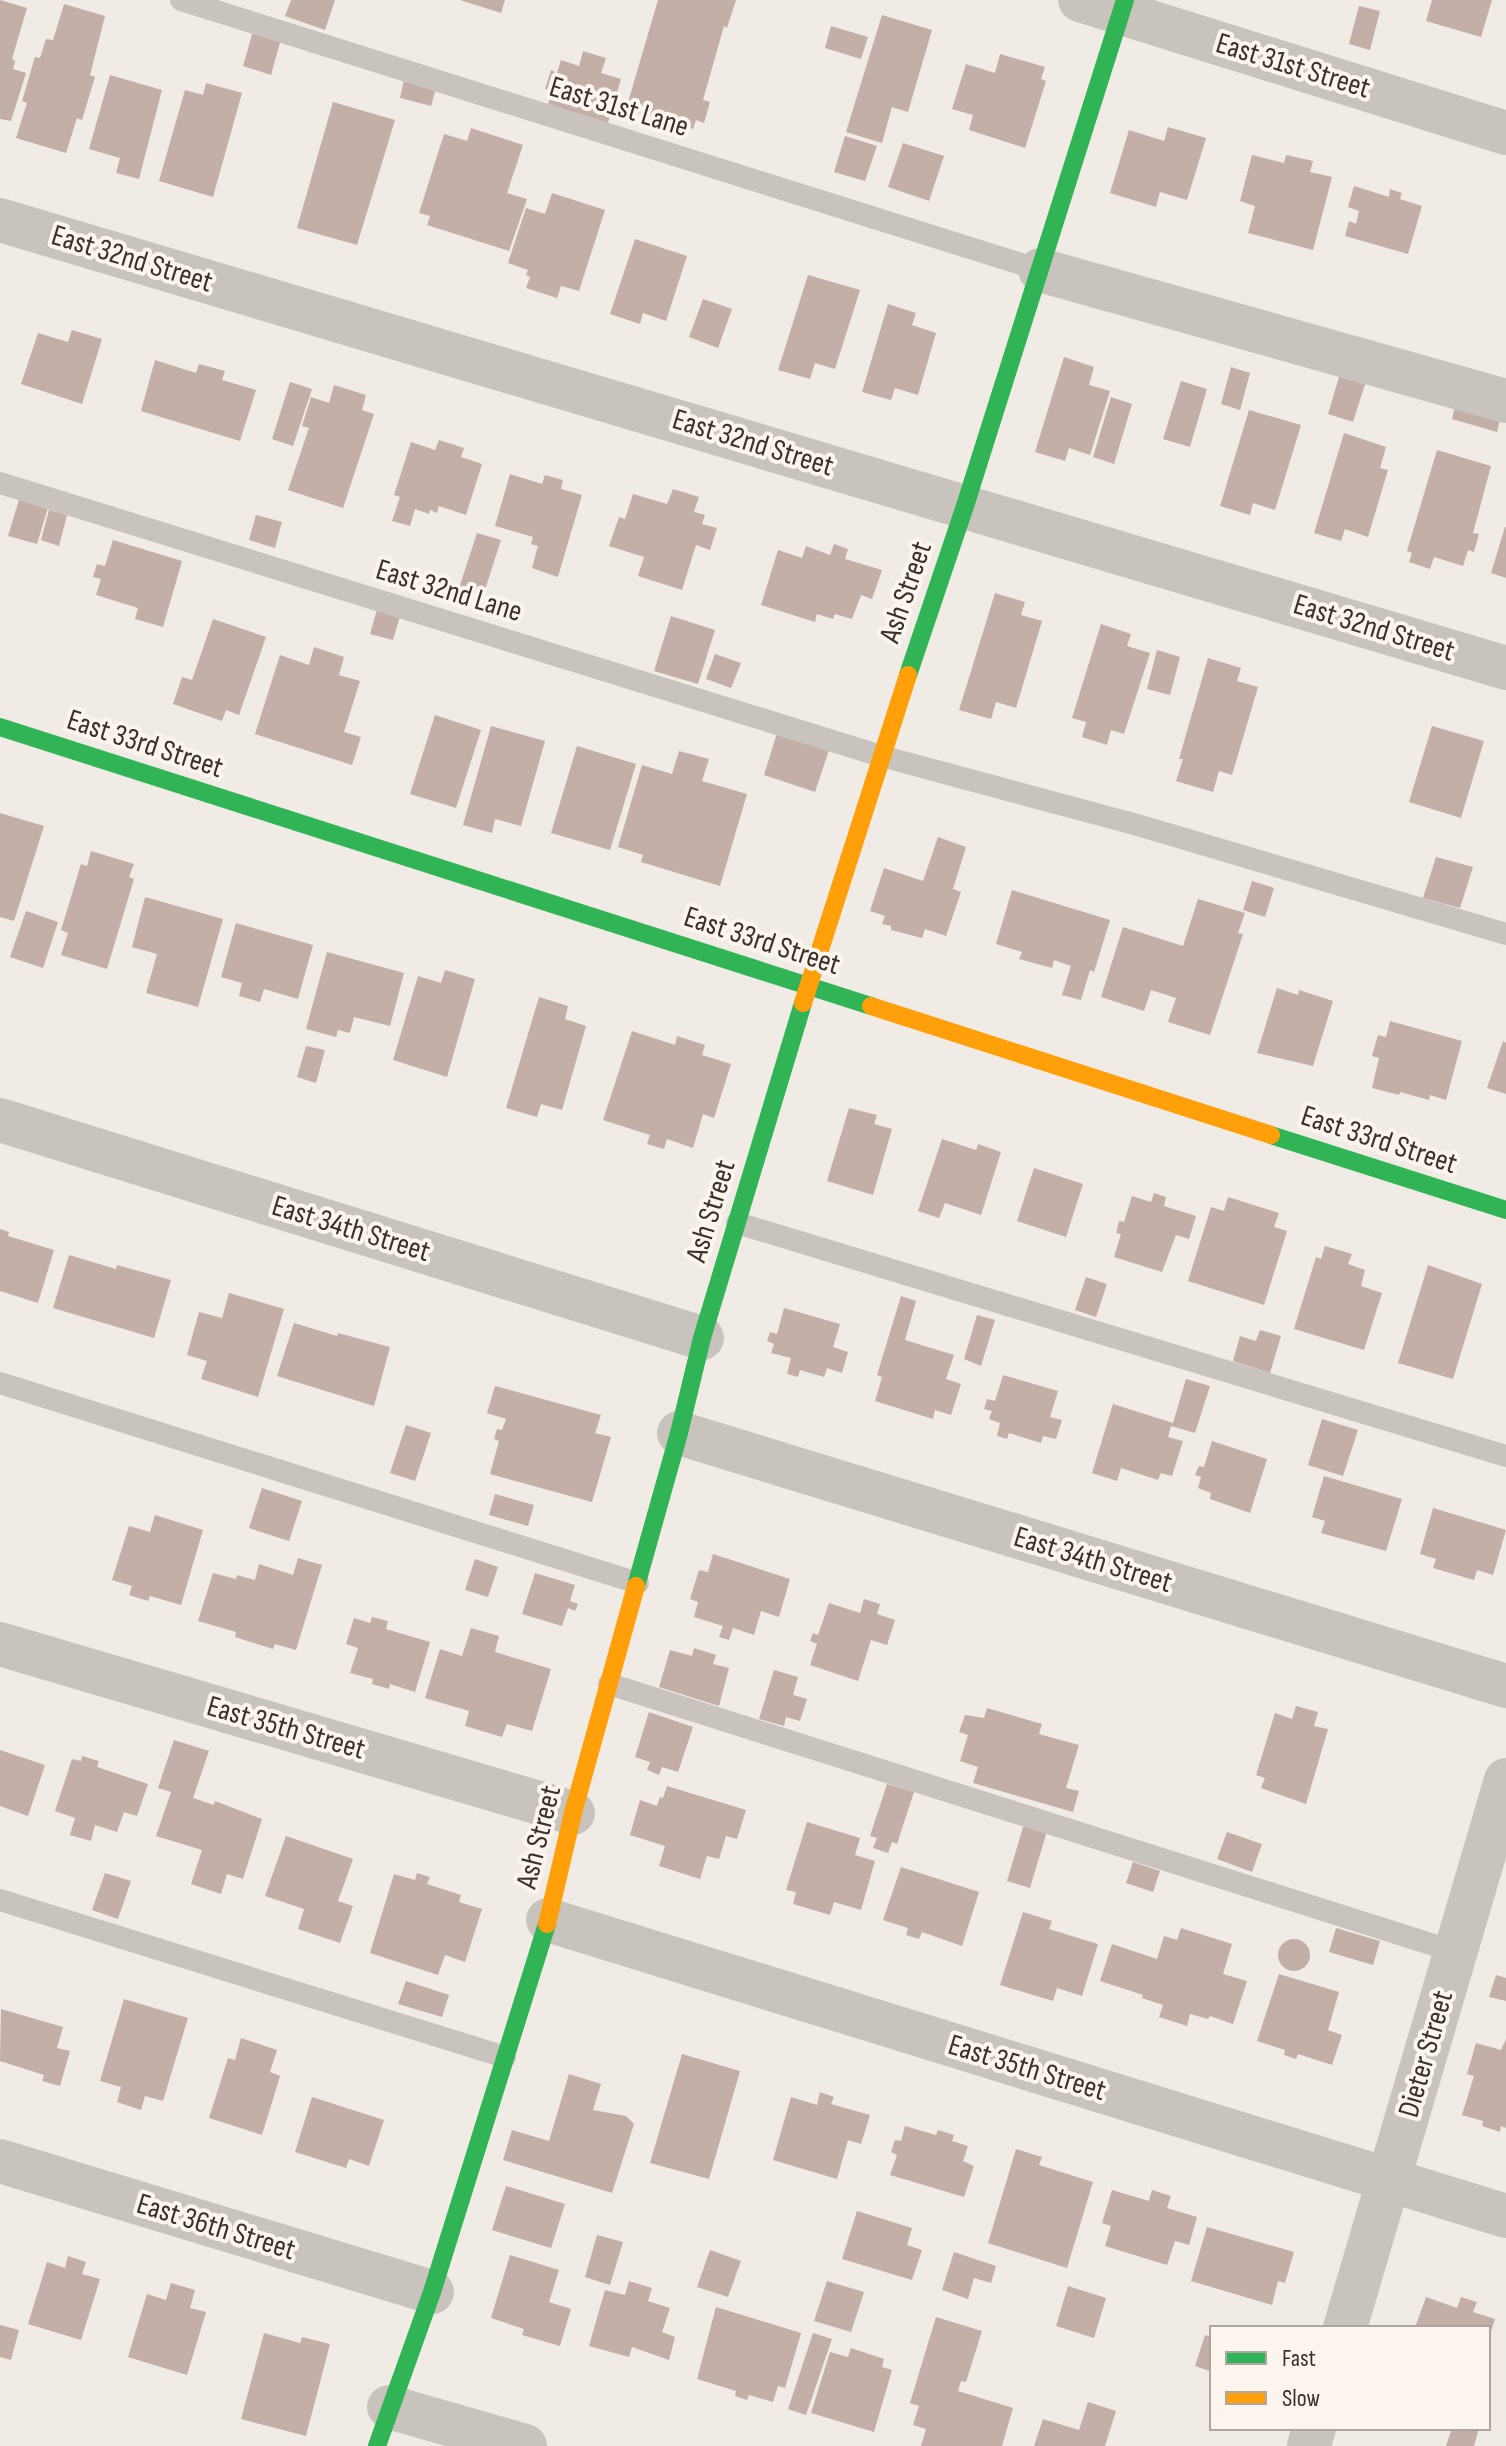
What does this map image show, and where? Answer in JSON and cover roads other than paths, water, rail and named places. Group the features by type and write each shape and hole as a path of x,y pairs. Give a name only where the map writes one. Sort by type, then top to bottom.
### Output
{"street":[{"name":"East 31st Street","path":"1080,0 1123,6 1506,133"},
{"name":"Ash Street","path":"383,2426 432,2292 548,1920 573,1813 679,1433 702,1338 808,986 965,506 1123,6"},
{"name":"East 32nd Street","path":"0,220 1506,668"},
{"path":"1040,270 1506,401"},
{"name":"East 33rd Street","path":"0,727 1506,1210"},
{"name":"East 34th Street","path":"0,1120 702,1338"},
{"name":"East 34th Street","path":"679,1433 1506,1686"},
{"name":"East 35th Street","path":"0,1644 573,1813"},
{"name":"Dieter Street","path":"1346,2326 1506,1780"},
{"name":"East 35th Street","path":"548,1920 1506,2216"},
{"name":"East 36th Street","path":"0,2161 432,2292"},
{"path":"383,2426 525,2446"}],"lane":[{"name":"East 31st Lane","path":"181,0 1040,270"},
{"name":"East 32nd Lane","path":"0,483 881,756 961,775 1134,824 1506,934"},
{"path":"737,1223 1506,1456"},
{"path":"0,1383 638,1583"},
{"path":"609,1684 1456,1952"},
{"path":"0,1900 505,2057"}]}
